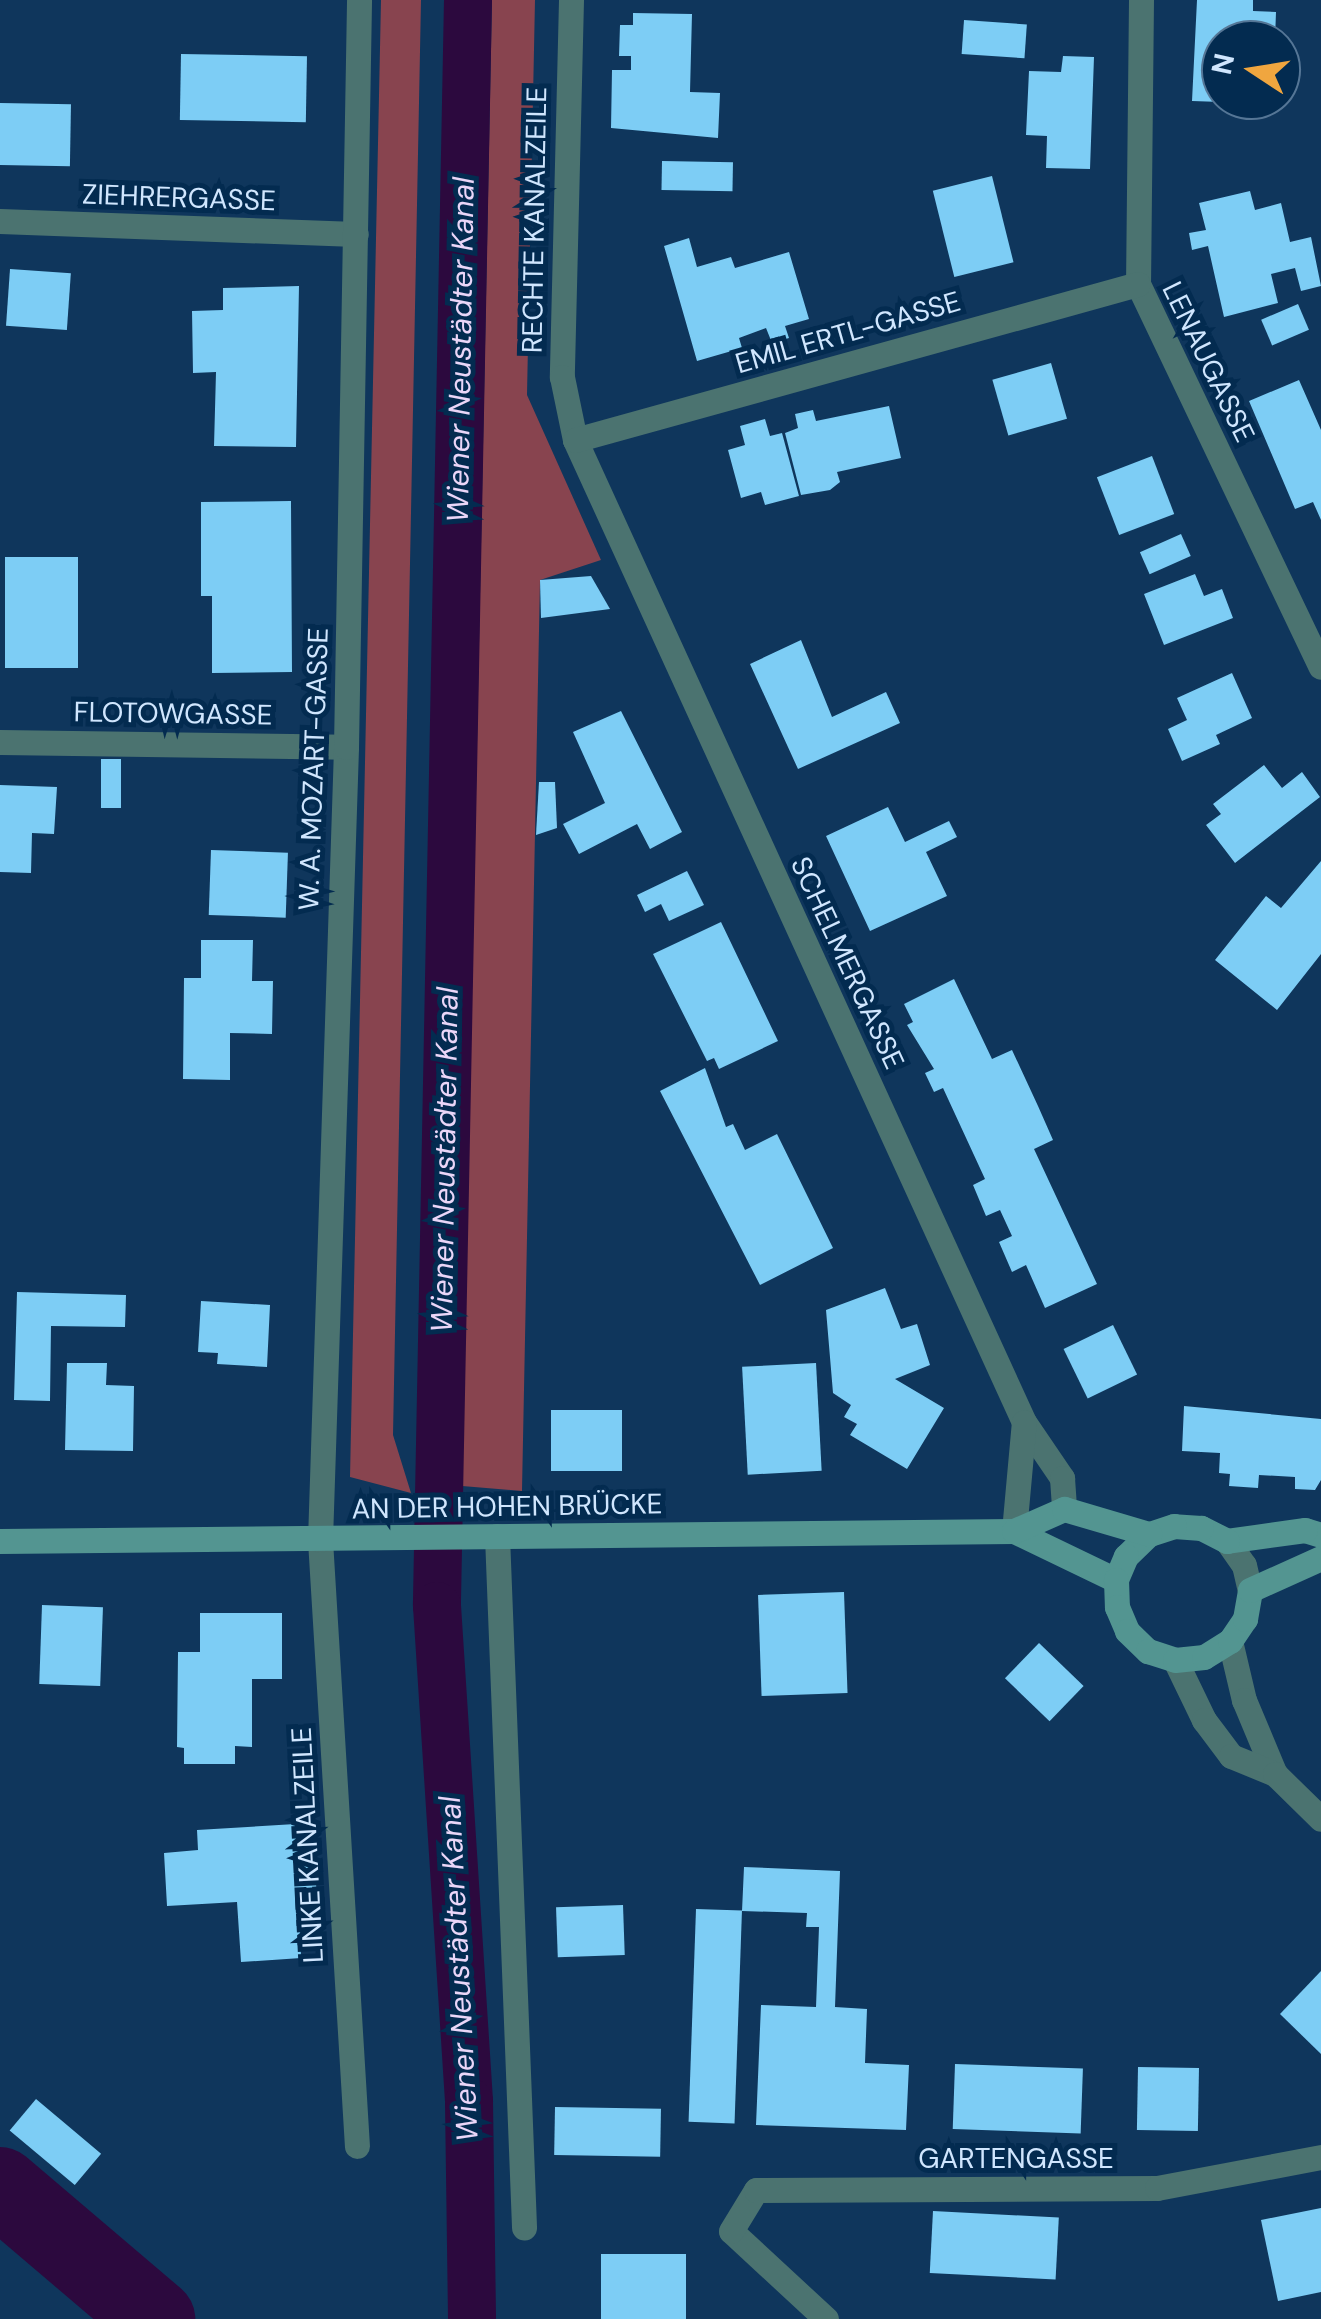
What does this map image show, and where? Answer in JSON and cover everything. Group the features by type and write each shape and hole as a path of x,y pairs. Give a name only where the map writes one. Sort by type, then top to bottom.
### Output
{"street":[{"name":"W. A. MOZART-GASSE","path":"320,1540 346,747 359,0"},
{"name":"RECHTE KANALZEILE","path":"570,0 562,377 575,440"},
{"name":"LENAUGASSE","path":"1141,0 1138,284 1321,668"},
{"name":"ZIEHRERGASSE","path":"0,221 356,234"},
{"name":"EMIL ERTL-GASSE","path":"575,440 1138,284"},
{"name":"SCHELMERGASSE","path":"575,440 1024,1422 1062,1478 1064,1509"},
{"name":"FLOTOWGASSE","path":"0,742 346,747"},
{"path":"1014,1531 1024,1422"},
{"path":"1064,1509 1150,1534"},
{"name":"AN DER HOHEN BRÜCKE","path":"0,1542 1014,1531 1064,1509"},
{"path":"1174,1526 1201,1528 1227,1541 1244,1566 1250,1590 1245,1619 1230,1641 1204,1657 1175,1660 1148,1651 1126,1631 1116,1580 1126,1556 1150,1534 1174,1526"},
{"path":"1227,1541 1305,1530 1321,1535"},
{"name":"AN DER HOHEN BRÜCKE","path":"1014,1531 1116,1580"},
{"path":"490,1536 524,2227"},
{"name":"LINKE KANALZEILE","path":"320,1540 356,2146"},
{"path":"1250,1590 1321,1558"},
{"path":"1230,1641 1244,1700 1275,1774"},
{"path":"1175,1660 1204,1720 1231,1756 1275,1774 1321,1819"},
{"name":"GARTENGASSE","path":"826,2319 730,2230 756,2190 1156,2188 1321,2157"}],"shaded area":[{"path":"381,0 421,0 393,1435 411,1493 350,1477"},
{"path":"492,0 535,0 527,395 601,560 540,580 522,1491 462,1486"}],"building":[{"path":"1197,0 1253,0 1253,11 1276,12 1276,20 1201,20 1201,101 1192,101"},
{"path":"633,13 692,14 690,92 720,93 718,138 611,128 612,70 631,70 631,56 619,56 620,25 633,25"},
{"path":"964,20 1027,24 1024,58 962,54"},
{"path":"181,54 307,56 306,122 180,120"},
{"path":"1063,56 1094,57 1090,169 1046,168 1047,136 1026,135 1029,71 1061,72"},
{"path":"0,103 71,104 70,166 0,165"},
{"path":"662,161 733,162 732,191 661,190"},
{"path":"992,176 1014,262 954,277 933,191"},
{"path":"1250,191 1255,210 1281,203 1290,242 1311,237 1321,286 1301,291 1295,268 1271,274 1278,303 1224,317 1208,246 1192,250 1189,233 1206,230 1199,203"},
{"path":"689,238 697,267 731,257 735,268 789,252 809,319 785,326 789,338 772,343 766,328 739,338 742,348 697,361 664,246"},
{"path":"10,269 71,273 67,330 6,326"},
{"path":"299,286 296,447 214,446 216,372 193,373 192,311 223,310 223,288"},
{"path":"1298,304 1309,330 1272,345 1261,320"},
{"path":"1051,363 1067,419 1008,436 992,380"},
{"path":"1299,380 1321,430 1321,520 1313,502 1295,509 1249,401"},
{"path":"889,406 901,458 837,472 840,482 830,490 801,495 785,433 798,428 795,414 813,410 816,421"},
{"path":"765,419 770,436 782,433 799,496 765,505 761,492 741,498 728,450 745,445 740,426"},
{"path":"1152,456 1174,514 1119,535 1097,477"},
{"path":"291,501 292,672 212,673 212,596 201,596 201,502"},
{"path":"1181,534 1191,556 1150,574 1140,552"},
{"path":"5,557 78,557 78,668 5,668"},
{"path":"1195,574 1204,596 1222,589 1233,618 1164,645 1144,594"},
{"path":"591,576 610,609 541,618 540,580"},
{"path":"801,640 832,717 886,692 900,723 798,769 750,664"},
{"path":"1232,673 1252,718 1216,735 1220,744 1182,761 1168,729 1187,720 1177,698"},
{"path":"621,711 682,832 650,849 637,824 579,854 563,824 605,803 573,732"},
{"path":"101,759 121,759 121,808 101,808"},
{"path":"1264,765 1282,788 1302,772 1320,797 1235,863 1206,825 1221,814 1213,804"},
{"path":"539,782 555,782 557,828 536,835"},
{"path":"0,785 57,787 54,834 32,833 31,873 0,872"},
{"path":"888,807 905,842 949,821 957,837 926,852 947,896 870,931 826,836"},
{"path":"211,850 288,853 286,918 209,915"},
{"path":"1321,861 1321,954 1277,1010 1215,960 1266,896 1281,908"},
{"path":"687,871 704,905 669,921 661,904 645,912 637,895"},
{"path":"721,922 778,1041 719,1069 714,1058 707,1061 653,954"},
{"path":"201,940 253,940 252,981 273,981 272,1034 230,1033 230,1080 183,1079 184,978 201,978"},
{"path":"954,979 992,1059 1012,1050 1053,1140 1034,1149 1097,1284 1045,1308 1026,1265 1012,1272 999,1242 1012,1236 1000,1210 986,1216 973,1185 985,1179 943,1088 934,1092 925,1073 934,1069 907,1025 913,1022 904,1004"},
{"path":"705,1068 726,1127 733,1124 745,1150 777,1134 833,1248 760,1285 660,1091"},
{"path":"885,1288 901,1329 917,1324 930,1365 895,1379 944,1408 907,1469 850,1435 857,1424 844,1417 851,1405 833,1393 826,1310"},
{"path":"17,1292 126,1295 125,1327 51,1326 50,1401 14,1400"},
{"path":"201,1301 270,1305 267,1367 217,1364 218,1353 198,1352"},
{"path":"1113,1325 1137,1374 1088,1399 1064,1349"},
{"path":"67,1363 107,1363 106,1385 134,1386 133,1451 65,1450"},
{"path":"816,1363 822,1471 748,1475 742,1367"},
{"path":"1184,1406 1321,1419 1321,1480 1315,1490 1295,1489 1295,1477 1259,1475 1258,1488 1229,1486 1230,1474 1219,1473 1220,1453 1182,1451"},
{"path":"551,1410 622,1410 622,1471 551,1471"},
{"path":"844,1592 848,1693 762,1696 758,1595"},
{"path":"42,1605 103,1607 100,1686 39,1684"},
{"path":"200,1613 282,1613 282,1679 252,1679 252,1747 235,1746 235,1764 184,1764 184,1748 177,1747 178,1652 200,1652"},
{"path":"1039,1643 1084,1686 1050,1721 1005,1678"},
{"path":"312,1823 317,1898 299,1899 301,1958 241,1962 237,1902 167,1906 164,1853 198,1850 197,1830"},
{"path":"744,1867 840,1871 835,2007 867,2009 865,2063 909,2065 906,2130 756,2125 761,2005 816,2007 819,1927 806,1927 807,1913 742,1911"},
{"path":"623,1905 625,1955 558,1957 556,1907"},
{"path":"696,1909 742,1911 735,2123 689,2122"},
{"path":"1321,1971 1321,2054 1280,2014"},
{"path":"955,2064 1083,2068 1081,2133 953,2129"},
{"path":"1138,2067 1199,2068 1198,2131 1137,2130"},
{"path":"36,2099 101,2154 75,2185 10,2130"},
{"path":"555,2107 661,2109 660,2157 554,2155"},
{"path":"1321,2208 1321,2292 1278,2301 1261,2220"},
{"path":"933,2211 1059,2218 1056,2280 930,2273"},
{"path":"601,2254 686,2254 686,2319 601,2319"}],"waterway":[{"name":"Wiener Neustädter Kanal","path":"468,0 437,1606 469,2102 472,2319"},
{"path":"0,2187 155,2319"}]}
